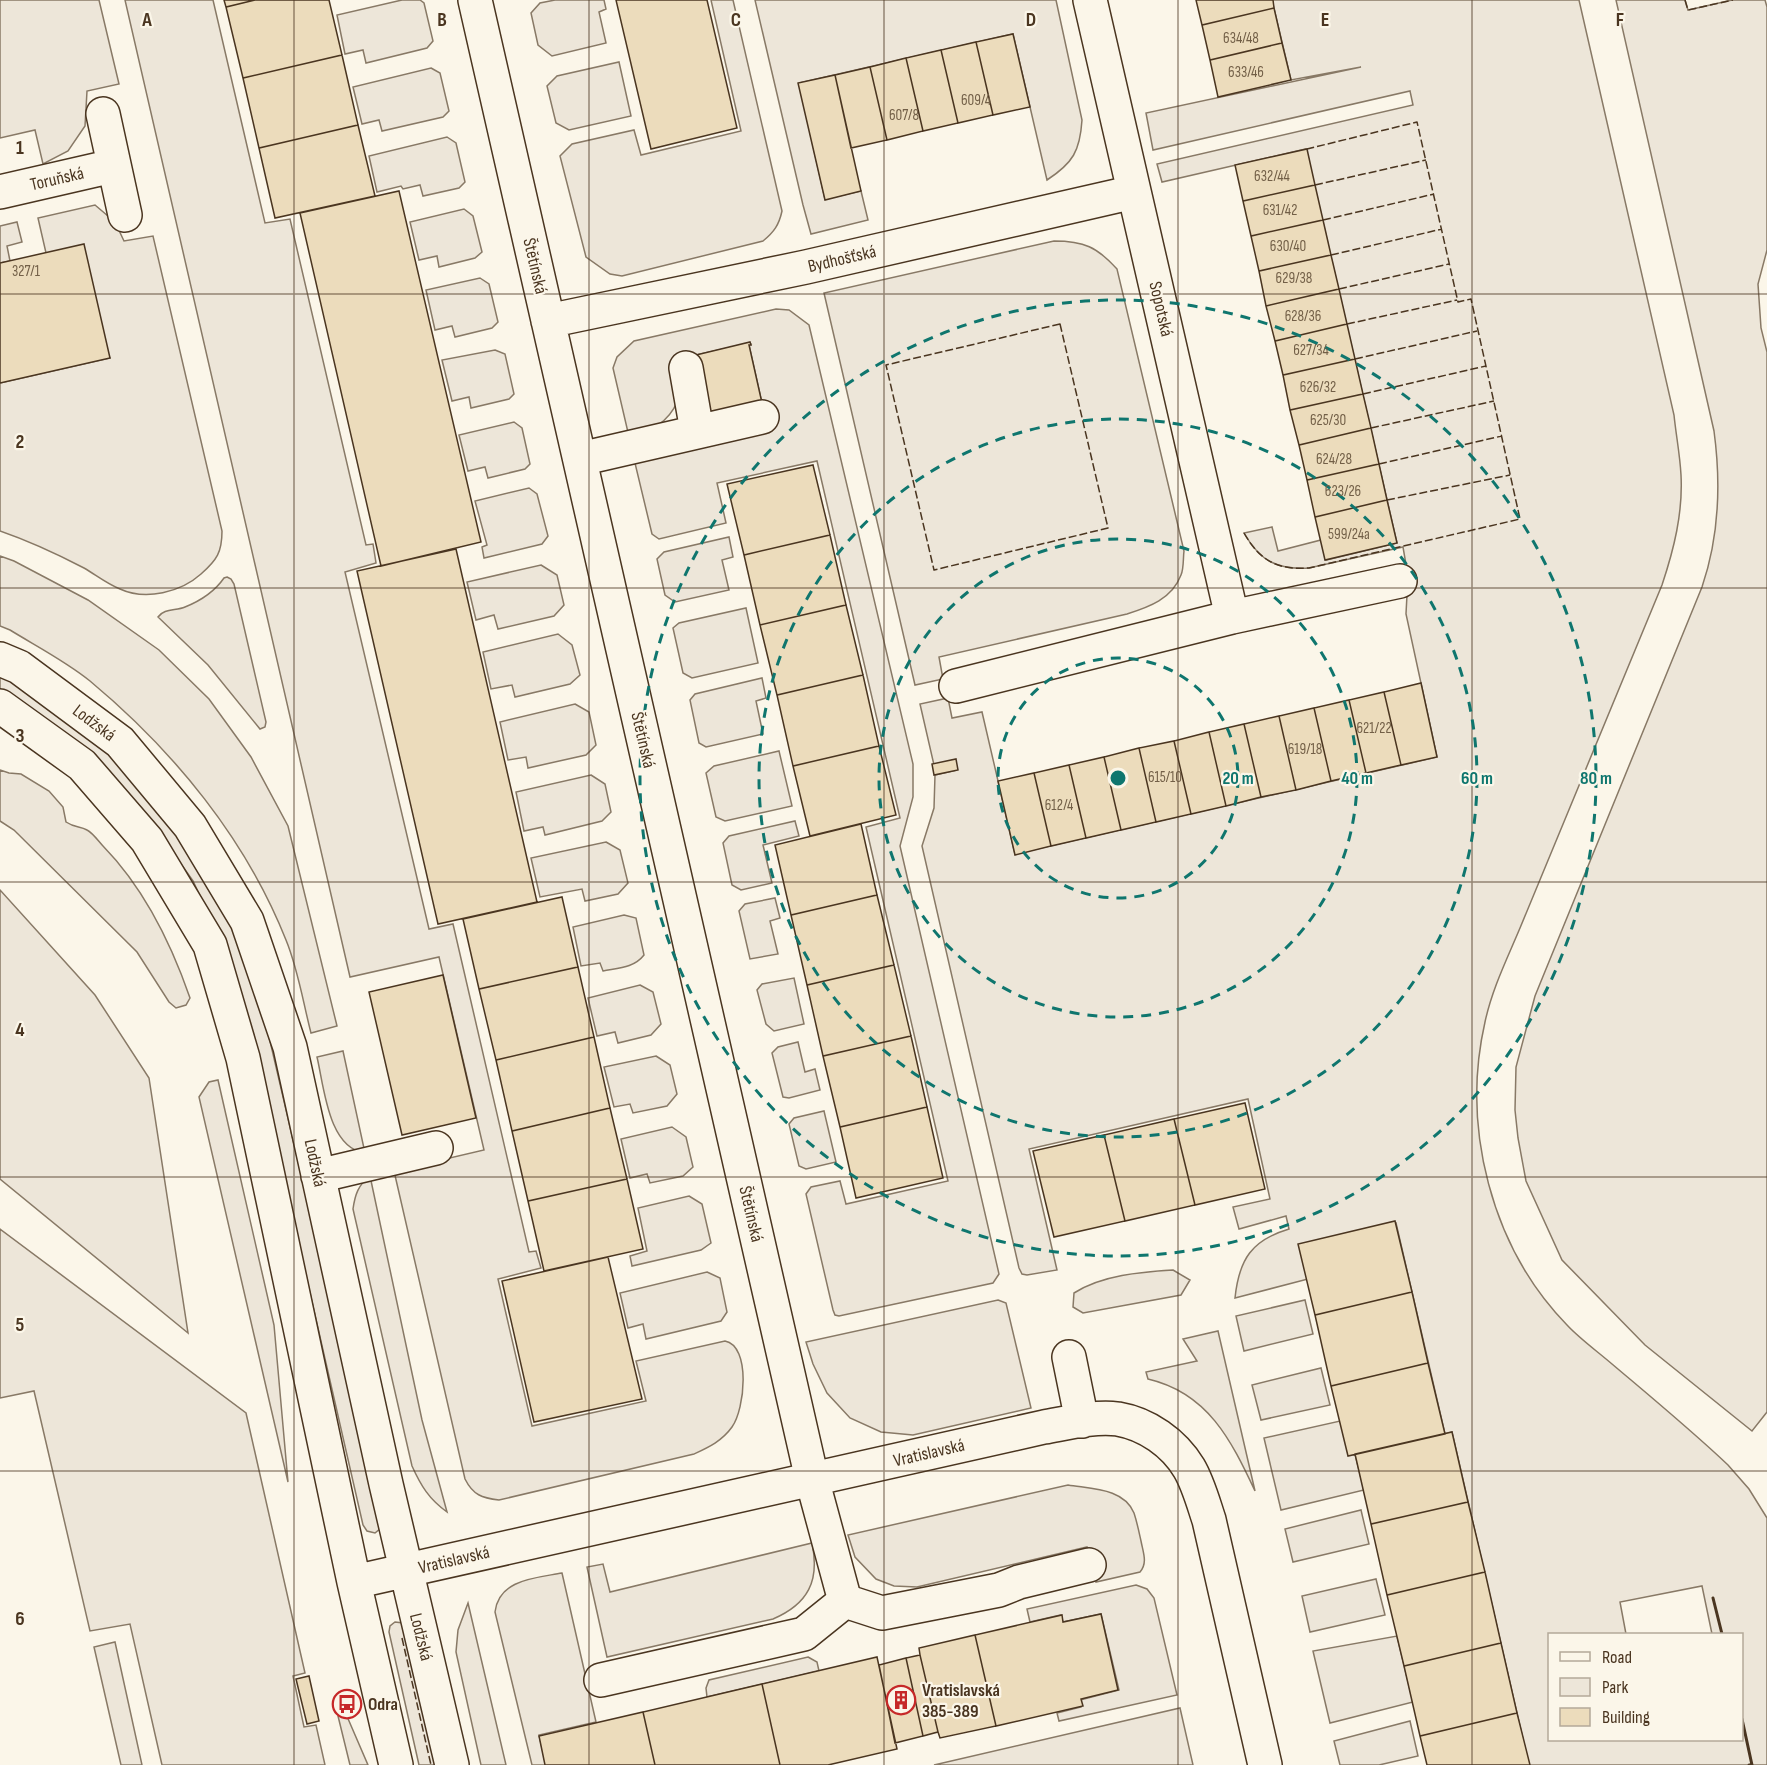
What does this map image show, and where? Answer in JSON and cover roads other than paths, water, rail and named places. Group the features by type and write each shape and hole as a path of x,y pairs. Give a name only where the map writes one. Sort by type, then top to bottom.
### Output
{"street":[{"name":"Štětínská","path":"475,0 812,1479 844,1601"},
{"name":"Sopotská","path":"1090,0 1232,617"},
{"path":"103,114 125,215"},
{"name":"Toruňská","path":"0,192 113,166"},
{"name":"Bydhošťská","path":"548,321 806,267 1134,192"},
{"path":"686,368 697,431"},
{"path":"580,459 762,417"},
{"path":"956,686 1232,617 1400,581"},
{"name":"Lodžská","path":"0,659 19,667 120,742 190,826 247,921 290,1047 406,1571 452,1765"},
{"path":"0,706 82,765 147,840 210,945 243,1058 354,1582 396,1765"},
{"path":"318,1176 436,1148"},
{"path":"1070,1357 1082,1420"},
{"name":"Vratislavská","path":"354,1582 1044,1427 1082,1420 1117,1419 1146,1428 1170,1444 1188,1467 1209,1520 1265,1765"},
{"path":"601,1680 804,1634 844,1601 882,1613 999,1590 1018,1581 1089,1565"}],"place":[{"name":"Vratislavská 385-389","path":"901,1700"},
{"name":"Odra","path":"347,1704"}]}
